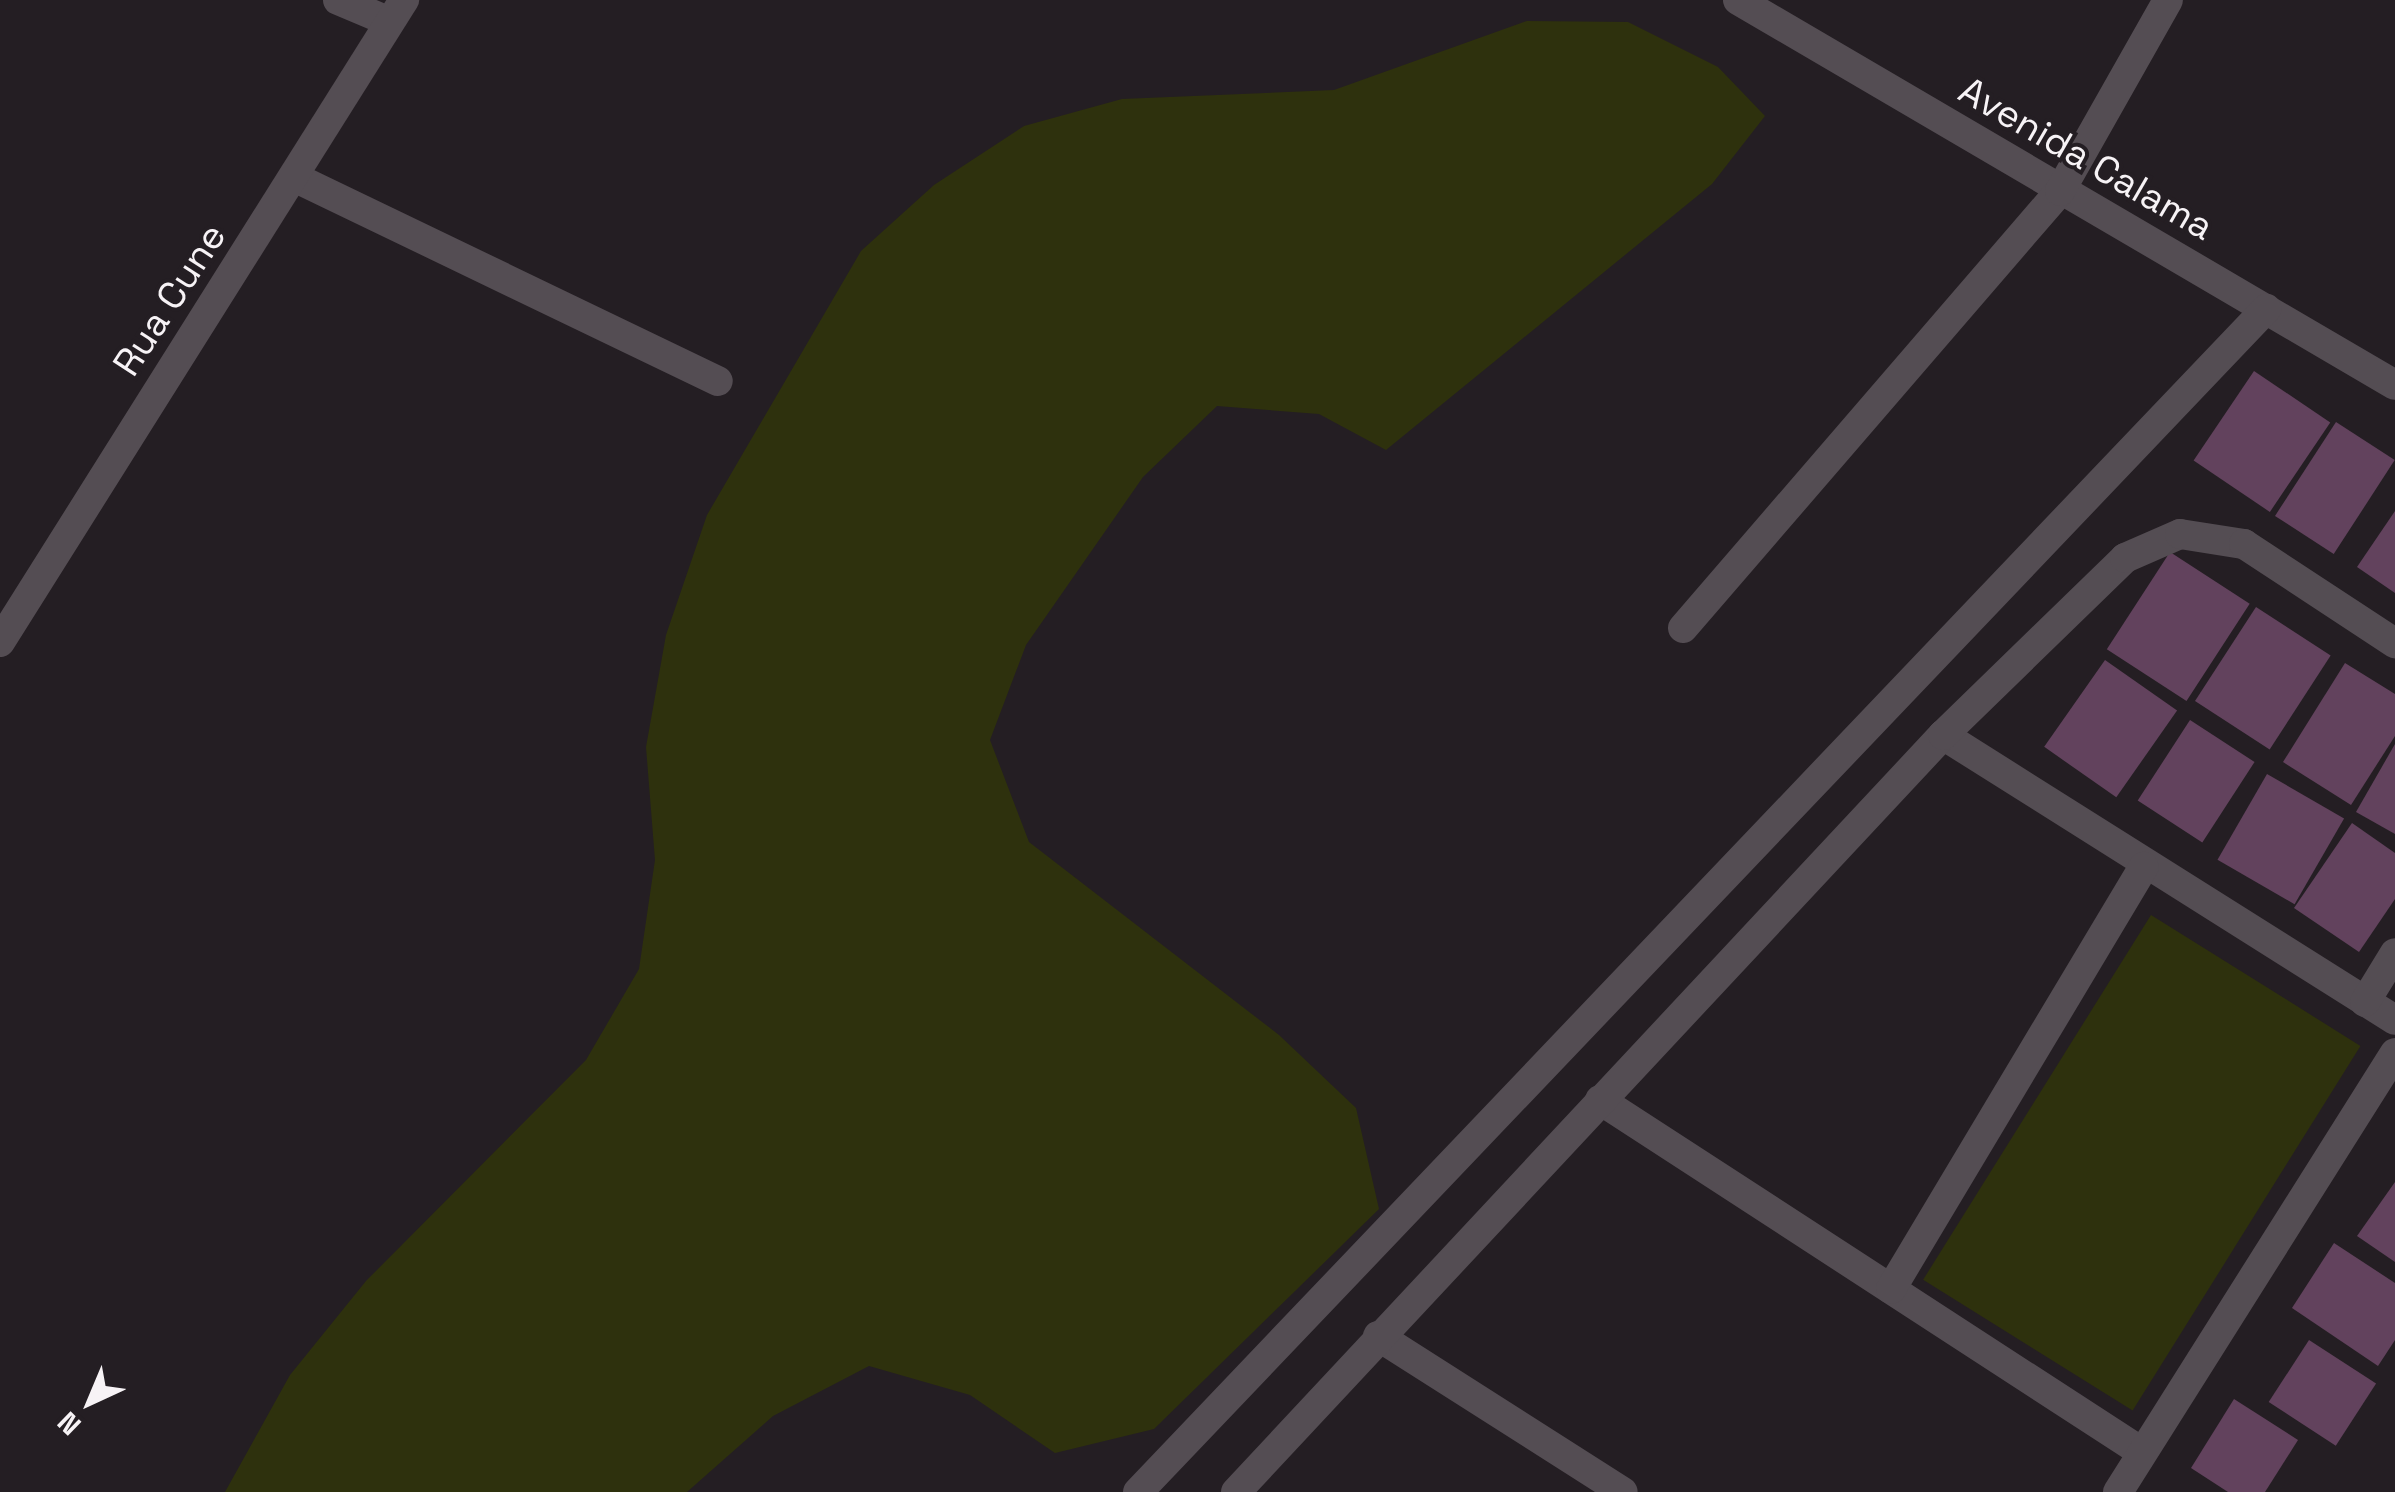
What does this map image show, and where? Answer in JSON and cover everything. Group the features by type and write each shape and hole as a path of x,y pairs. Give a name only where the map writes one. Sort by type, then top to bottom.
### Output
{"street":[{"path":"338,0 397,11"},
{"name":"Avenida Calama","path":"1738,0 2395,385"},
{"path":"1683,628 2060,191 2168,0"},
{"name":"Rua Cune","path":"0,642 296,178 397,11"},
{"path":"296,178 718,380"},
{"path":"1138,1492 2266,309"},
{"path":"1236,1492 1943,735 2125,558 2180,534 2244,544 2395,643"},
{"path":"1943,735 2144,867 2395,1020"},
{"path":"1891,1289 2144,867"},
{"path":"2365,1002 2395,953"},
{"path":"2118,1492 2140,1451 2395,1053"},
{"path":"1600,1100 2140,1451"},
{"path":"1378,1336 1623,1492"}],"green space":[{"path":"1527,21 1628,22 1718,67 1765,116 1712,184 1386,450 1319,414 1217,406 1143,477 1026,645 990,740 1029,842 1279,1035 1356,1108 1379,1209 1154,1429 1055,1453 970,1395 869,1366 773,1416 687,1492 225,1492 290,1375 366,1281 586,1060 639,969 655,860 646,747 666,635 707,515 861,251 934,185 1024,126 1122,99 1334,90"},
{"path":"2151,915 2360,1046 2133,1411 1923,1280"}],"building":[{"path":"2254,371 2330,422 2270,512 2194,461"},
{"path":"2336,422 2395,460 2334,554 2275,516"},
{"path":"2395,511 2395,593 2357,567"},
{"path":"2170,552 2250,604 2186,701 2107,649"},
{"path":"2256,607 2331,655 2270,749 2195,701"},
{"path":"2105,660 2177,710 2116,797 2044,747"},
{"path":"2345,663 2395,694 2395,736 2351,805 2283,762"},
{"path":"2190,720 2255,762 2202,842 2138,801"},
{"path":"2395,744 2395,834 2356,812"},
{"path":"2267,774 2344,818 2295,904 2218,860"},
{"path":"2352,823 2395,853 2395,899 2359,952 2294,908"},
{"path":"2395,1182 2395,1262 2357,1236"},
{"path":"2334,1243 2395,1283 2395,1340 2378,1366 2292,1308"},
{"path":"2309,1340 2376,1384 2336,1446 2269,1402"},
{"path":"2234,1399 2298,1440 2265,1492 2228,1492 2191,1468"}]}
